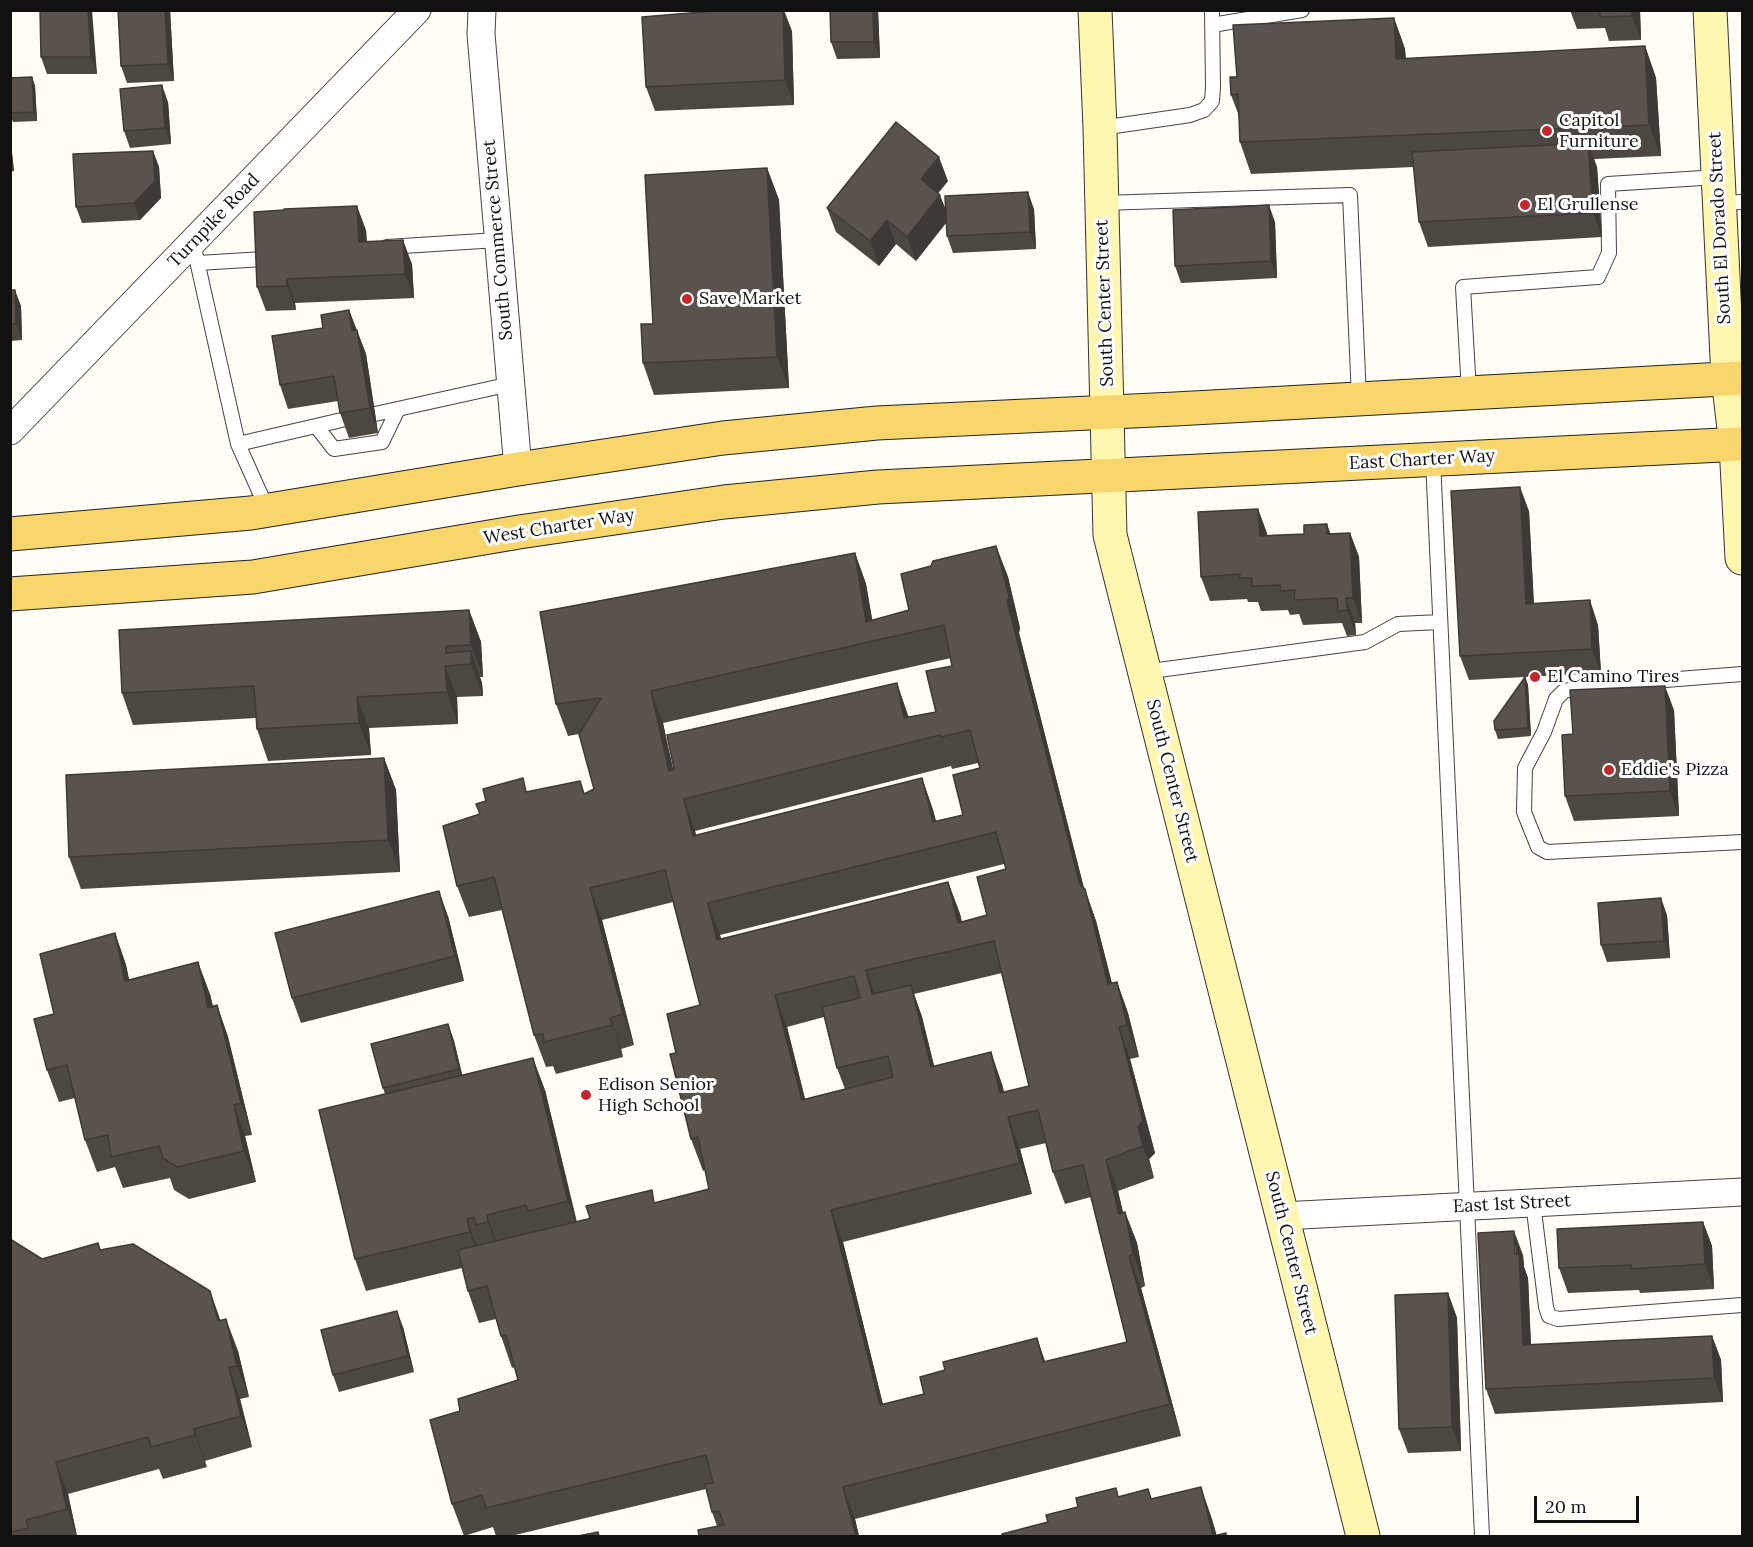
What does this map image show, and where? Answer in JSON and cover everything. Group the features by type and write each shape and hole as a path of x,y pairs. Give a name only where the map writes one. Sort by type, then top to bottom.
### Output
{"main road":[{"name":"South Center Street","path":"1095,10 1110,535 1363,1536"},
{"name":"South El Dorado Street","path":"1710,10 1726,194 1743,558"},
{"path":"10,534 268,511 518,469 723,438 877,423 1108,413 1735,378"},
{"name":"East Charter Way","path":"1109,476 1739,444"},
{"name":"West Charter Way","path":"10,594 253,577 519,532 724,502 879,487 1109,476"}],"street":[{"name":"Turnpike Road","path":"10,431 195,253 417,10"},
{"name":"South Commerce Street","path":"482,10 481,34 518,469"},
{"name":"East 1st Street","path":"1282,1216 1743,1192"}],"lane":[{"path":"1100,128 1190,115 1204,110 1212,101 1212,18 1302,10"},
{"path":"1469,392 1462,287 1598,277 1609,253 1608,184 1726,194"},
{"path":"1102,203 1350,195 1359,398"},
{"path":"378,248 498,240"},
{"path":"264,259 195,253 238,444 268,511"},
{"path":"375,414 511,384"},
{"path":"316,426 334,449 382,442 398,409"},
{"path":"238,444 346,419"},
{"path":"1433,460 1482,1536"},
{"path":"1144,672 1365,642 1398,624 1440,622"},
{"path":"1743,674 1589,686 1564,691 1556,699 1544,732 1526,768 1524,812 1538,848 1546,852 1743,842"},
{"path":"1533,1203 1549,1316 1558,1319 1743,1305"}],"building":[{"path":"40,10 88,10 91,57 41,57"},
{"path":"118,10 165,10 168,64 121,66"},
{"path":"726,10 783,10 785,80 646,87 642,17"},
{"path":"830,10 873,10 874,42 831,42"},
{"path":"1600,10 1632,10 1632,16 1600,17"},
{"path":"1394,18 1396,59 1645,46 1649,125 1240,142 1238,94 1231,95 1230,77 1237,77 1233,25"},
{"path":"32,77 34,112 10,113 10,78"},
{"path":"162,85 165,128 124,131 120,89"},
{"path":"896,122 939,157 921,179 940,195 907,237 887,220 870,241 827,208"},
{"path":"1588,143 1593,213 1419,222 1412,152"},
{"path":"153,151 155,181 134,203 76,207 73,154"},
{"path":"767,168 777,357 643,363 641,324 653,324 645,175"},
{"path":"1028,192 1030,232 947,236 945,196"},
{"path":"1269,205 1271,261 1175,266 1173,210"},
{"path":"357,206 359,242 403,240 405,274 287,279 287,286 257,287 254,212"},
{"path":"10,290 15,290 16,324 10,324"},
{"path":"349,310 352,330 357,330 370,408 340,413 334,376 280,385 272,336 323,328 321,315"},
{"path":"1520,487 1526,604 1590,600 1592,649 1460,656 1451,491"},
{"path":"1258,509 1260,536 1304,534 1304,525 1327,524 1327,534 1350,533 1353,598 1346,598 1347,610 1338,611 1337,598 1294,600 1295,590 1281,591 1280,585 1252,586 1252,578 1239,578 1240,574 1201,577 1198,512"},
{"path":"996,546 1009,596 1007,601 1080,885 1085,889 1108,984 1117,982 1127,1025 1119,1027 1143,1121 1138,1127 1143,1146 1106,1160 1119,1214 1125,1212 1133,1254 1129,1256 1170,1404 843,1487 856,1536 699,1536 698,1530 724,1525 719,1511 712,1512 705,1484 713,1483 706,1455 486,1508 482,1495 452,1504 430,1420 460,1411 458,1399 518,1380 506,1335 501,1336 487,1286 468,1291 458,1250 588,1219 590,1218 586,1206 652,1190 654,1203 709,1189 698,1137 691,1139 670,1054 676,1053 667,1014 700,1005 665,870 590,888 623,1014 610,1018 612,1025 544,1042 543,1034 534,1035 494,877 457,886 443,826 480,814 476,804 486,801 483,789 523,778 526,792 580,781 584,794 594,789 579,734 601,698 556,704 540,612 855,553 866,622 909,610 901,574 931,566 933,561","holes":["944,625 952,666 926,671 936,712 904,718 897,683 667,735 674,769 669,771 651,691","970,730 980,768 953,775 963,815 933,822 922,778 693,836 684,799 940,735 941,737","996,832 1006,869 977,877 987,915 958,923 948,882 717,940 708,903","994,941 1029,1086 1000,1093 991,1052 931,1067 911,985 872,994 866,970","854,976 860,998 822,1007 837,1068 888,1056 893,1077 802,1100 775,995","1038,1110 1053,1172 1083,1165 1127,1342 1043,1362 1037,1338 943,1362 945,1370 920,1377 924,1394 880,1405 831,1210 1020,1163 1008,1117"]},
{"path":"469,610 471,645 446,646 446,653 471,651 471,664 445,666 447,692 357,697 359,723 257,729 254,686 122,693 119,630"},
{"path":"1525,677 1528,728 1495,730 1494,721"},
{"path":"1665,686 1670,791 1565,796 1562,735 1573,734 1570,690"},
{"path":"384,758 388,840 69,857 66,775"},
{"path":"439,891 455,956 292,998 275,933"},
{"path":"1661,898 1664,941 1601,945 1598,903"},
{"path":"115,933 125,981 198,962 208,1008 217,1005 241,1103 234,1105 244,1151 177,1167 163,1158 159,1146 111,1157 108,1135 85,1140 67,1065 47,1070 34,1019 54,1014 40,954"},
{"path":"448,1024 459,1069 383,1088 371,1044"},
{"path":"533,1058 568,1201 528,1211 526,1205 487,1215 488,1222 476,1225 474,1217 467,1219 470,1232 355,1259 319,1110"},
{"path":"1703,1222 1705,1264 1631,1269 1631,1265 1559,1268 1557,1229"},
{"path":"1514,1231 1515,1254 1519,1254 1523,1345 1712,1336 1714,1378 1486,1389 1478,1233"},
{"path":"10,1239 42,1259 98,1243 100,1250 133,1244 210,1291 218,1321 226,1319 237,1366 229,1367 241,1416 194,1429 195,1435 151,1447 148,1437 56,1462 67,1509 26,1520 29,1528 10,1532"},
{"path":"1448,1293 1452,1427 1399,1429 1395,1295"},
{"path":"397,1311 408,1356 333,1375 321,1330"},
{"path":"1201,1487 1213,1536 1002,1536 1002,1534 1048,1522 1046,1515 1078,1507 1076,1498 1116,1488 1118,1497 1148,1489 1151,1499"},
{"path":"598,1532 599,1536 578,1536"}],"place":[{"name":"Capitol Furniture","path":"1547,131"},
{"name":"El Grullense","path":"1525,205"},
{"name":"Save Market","path":"687,299"},
{"name":"El Camino Tires","path":"1535,677"},
{"name":"Eddie's Pizza","path":"1609,770"},
{"name":"Edison Senior High School","path":"586,1095"}]}
